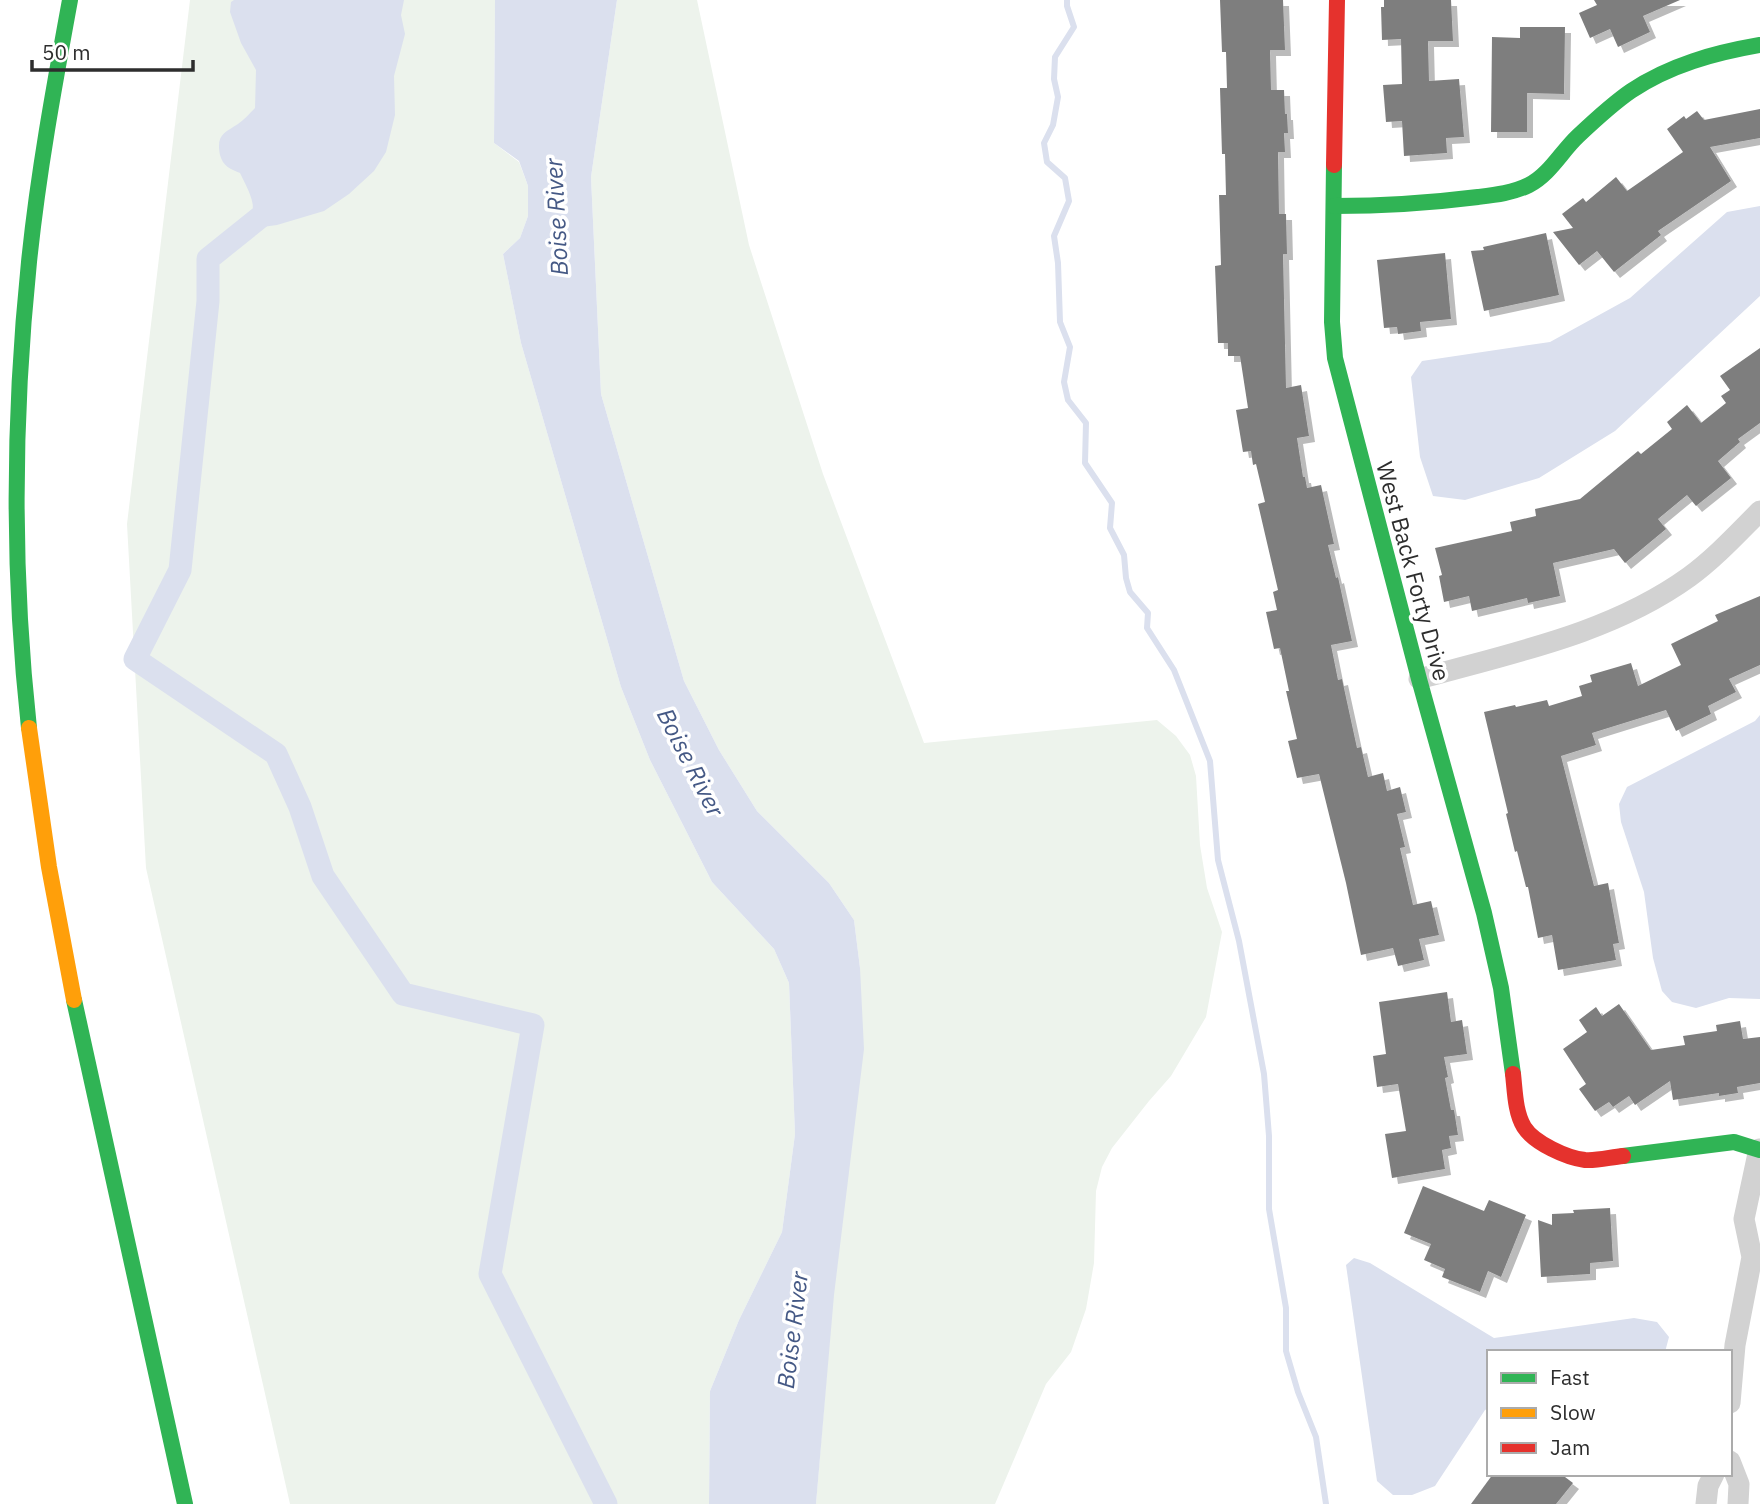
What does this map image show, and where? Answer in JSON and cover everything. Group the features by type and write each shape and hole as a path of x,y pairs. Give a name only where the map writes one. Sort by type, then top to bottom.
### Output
{"street":[{"path":"71,0 37,196 26,294 19,399 17,517 21,635 36,792 50,883 185,1504"},
{"name":"West Back Forty Drive","path":"1337,0 1332,322 1335,358 1419,679 1484,913 1501,988 1517,1106 1524,1127 1536,1140 1567,1156 1586,1160 1734,1142 1759,1150"},
{"path":"1334,206 1387,206 1465,199 1504,193 1530,184 1553,165 1575,139 1629,92 1661,73 1700,57 1760,45"},
{"path":"1419,679 1596,628 1643,606 1689,577 1719,553 1760,511"},
{"path":"1732,1380 1735,1345 1756,1251 1744,1219 1759,1150"},
{"path":"1732,1466 1739,1485 1738,1504"},
{"path":"1706,1504 1713,1476"}],"shaded area":[{"path":"190,0 495,0 494,143 519,162 528,186 528,216 520,238 503,254 521,343 621,687 650,760 712,882 774,949 789,983 795,1134 782,1232 739,1320 710,1391 709,1504 290,1504 146,868 127,524"},
{"path":"617,0 697,0 749,245 823,474 924,743 1157,720 1176,736 1190,755 1196,776 1200,845 1207,888 1222,932 1206,1017 1171,1076 1112,1148 1102,1167 1096,1191 1094,1263 1086,1309 1071,1352 1046,1384 995,1504 816,1504 860,968 854,920 829,883 757,811 719,750 684,681 601,394 591,177"}],"water":[{"path":"404,0 401,15 405,34 394,76 395,115 386,152 374,171 349,194 324,211 262,227 253,222 252,201 240,173 227,167 221,159 219,143 222,135 255,108 256,70 241,43 230,12 231,2"},
{"name":"Boise River","path":"495,0 617,0 591,177 601,394 684,681 719,750 757,811 829,883 854,920 860,968 864,1049 834,1295 816,1504 709,1504 710,1391 739,1320 782,1232 795,1134 789,983 774,949 712,882 650,760 621,687 521,343 503,254 520,238 528,216 528,186 519,161 494,143"},
{"path":"1760,206 1760,296 1615,431 1539,478 1465,500 1433,496 1420,457 1411,377 1422,361 1550,342 1630,298 1727,212"},
{"path":"1760,715 1760,999 1729,998 1696,1008 1672,1002 1662,991 1653,958 1644,892 1621,822 1619,804 1627,787 1755,721"},
{"path":"1354,1258 1370,1263 1494,1338 1634,1318 1657,1322 1669,1337 1666,1350 1487,1350 1487,1409 1435,1486 1412,1495 1393,1495 1377,1481 1346,1265"}],"building":[{"path":"1220,0 1283,0 1285,50 1270,50 1271,90 1284,90 1288,133 1284,133 1285,152 1278,152 1279,214 1286,214 1287,254 1283,254 1286,388 1301,385 1309,436 1297,438 1303,477 1307,488 1321,485 1334,544 1328,545 1352,641 1331,645 1338,680 1342,679 1357,748 1361,747 1368,777 1383,773 1387,791 1400,787 1406,812 1397,814 1405,847 1400,848 1413,905 1431,901 1439,935 1419,939 1424,960 1398,966 1393,948 1361,955 1319,774 1297,778 1288,741 1297,739 1286,691 1289,691 1280,648 1274,649 1266,612 1277,610 1273,592 1278,590 1258,504 1265,502 1251,451 1243,452 1236,410 1248,408 1240,356 1228,356 1228,343 1218,343 1215,266 1221,265 1219,195 1226,195 1220,88 1227,88 1226,52 1222,52"},
{"path":"1384,0 1451,0 1453,41 1428,41 1429,81 1459,79 1464,137 1446,138 1447,153 1404,156 1402,121 1386,122 1383,85 1402,84 1401,39 1382,40 1381,7 1384,7"},
{"path":"1594,0 1680,0 1643,16 1650,32 1618,47 1610,29 1590,38 1579,13 1597,5"},
{"path":"1520,27 1565,27 1564,94 1527,93 1527,132 1491,132 1492,37 1520,38"},
{"path":"1760,109 1760,138 1710,147 1731,181 1658,231 1661,235 1614,272 1597,251 1579,265 1553,232 1573,228 1562,214 1583,198 1586,202 1616,177 1627,191 1683,152 1667,129 1684,116 1686,119 1697,111 1704,120"},
{"path":"1546,233 1559,295 1484,311 1471,251"},
{"path":"1445,253 1451,319 1420,322 1421,331 1398,334 1397,327 1384,328 1377,260"},
{"path":"1760,348 1760,423 1738,439 1740,442 1718,461 1731,478 1696,506 1687,495 1658,519 1666,529 1625,563 1614,549 1553,563 1560,596 1528,603 1527,598 1472,611 1469,596 1444,602 1439,576 1442,575 1435,548 1512,531 1510,522 1536,516 1535,509 1580,499 1638,451 1641,454 1672,429 1667,422 1687,405 1701,423 1726,403 1721,396 1730,390 1720,376"},
{"path":"1760,596 1760,665 1729,679 1736,692 1708,706 1711,714 1676,731 1666,710 1592,733 1596,745 1561,756 1594,886 1608,883 1619,943 1613,944 1616,960 1558,970 1552,935 1538,938 1528,887 1517,851 1515,852 1484,712 1547,700 1549,706 1582,696 1579,686 1592,682 1590,675 1631,663 1638,686 1681,665 1671,644 1718,621 1715,615"},
{"path":"1447,992 1451,1022 1462,1020 1467,1054 1444,1057 1448,1077 1445,1078 1458,1135 1449,1136 1451,1148 1442,1150 1445,1169 1392,1178 1385,1134 1406,1131 1398,1084 1377,1087 1373,1056 1386,1054 1379,1002"},
{"path":"1619,1004 1651,1050 1685,1045 1683,1036 1717,1031 1716,1025 1740,1021 1743,1039 1760,1037 1760,1083 1737,1087 1738,1093 1673,1100 1670,1081 1635,1105 1629,1096 1613,1107 1609,1102 1595,1111 1579,1089 1586,1084 1563,1049 1587,1032 1579,1020 1596,1007 1602,1016"},
{"path":"1423,1186 1484,1211 1489,1200 1526,1215 1501,1277 1488,1271 1480,1292 1442,1277 1445,1269 1424,1260 1431,1244 1404,1233"},
{"path":"1610,1208 1613,1261 1590,1263 1590,1274 1541,1277 1538,1220 1552,1225 1552,1214"},
{"path":"1492,1476 1564,1476 1573,1483 1556,1504 1471,1504"}],"waterway":[{"path":"1067,0 1074,27 1055,57 1054,79 1058,97 1053,125 1044,143 1047,162 1065,178 1069,201 1054,236 1058,263 1060,322 1070,347 1064,382 1068,400 1086,423 1085,463 1112,503 1110,528 1124,555 1130,592 1148,613 1147,628 1174,670 1210,761 1218,860 1239,941 1264,1074 1269,1136 1269,1209 1286,1308 1286,1351 1298,1392 1316,1437 1326,1504"},
{"path":"265,198 264,214 208,259 208,301 180,570 135,659 276,754 300,807 323,876 403,994 533,1025 490,1274 606,1504"}],"traffic: fast":[{"path":"29,728 17,553 20,378 37,196 70,0"},
{"path":"1334,206 1442,201 1523,188 1543,175 1572,142 1604,112 1646,82 1693,61 1760,45"},
{"path":"1334,165 1332,322 1335,358 1419,679 1484,913 1501,988 1513,1074"},
{"path":"74,1000 185,1504"},
{"path":"1623,1156 1734,1142 1760,1150"}],"traffic: slow":[{"path":"29,728 49,867 74,1000"}],"traffic: jam":[{"path":"1334,165 1337,0"},
{"path":"1513,1074 1519,1115 1524,1127 1535,1139 1560,1153 1578,1159 1623,1156"}]}
